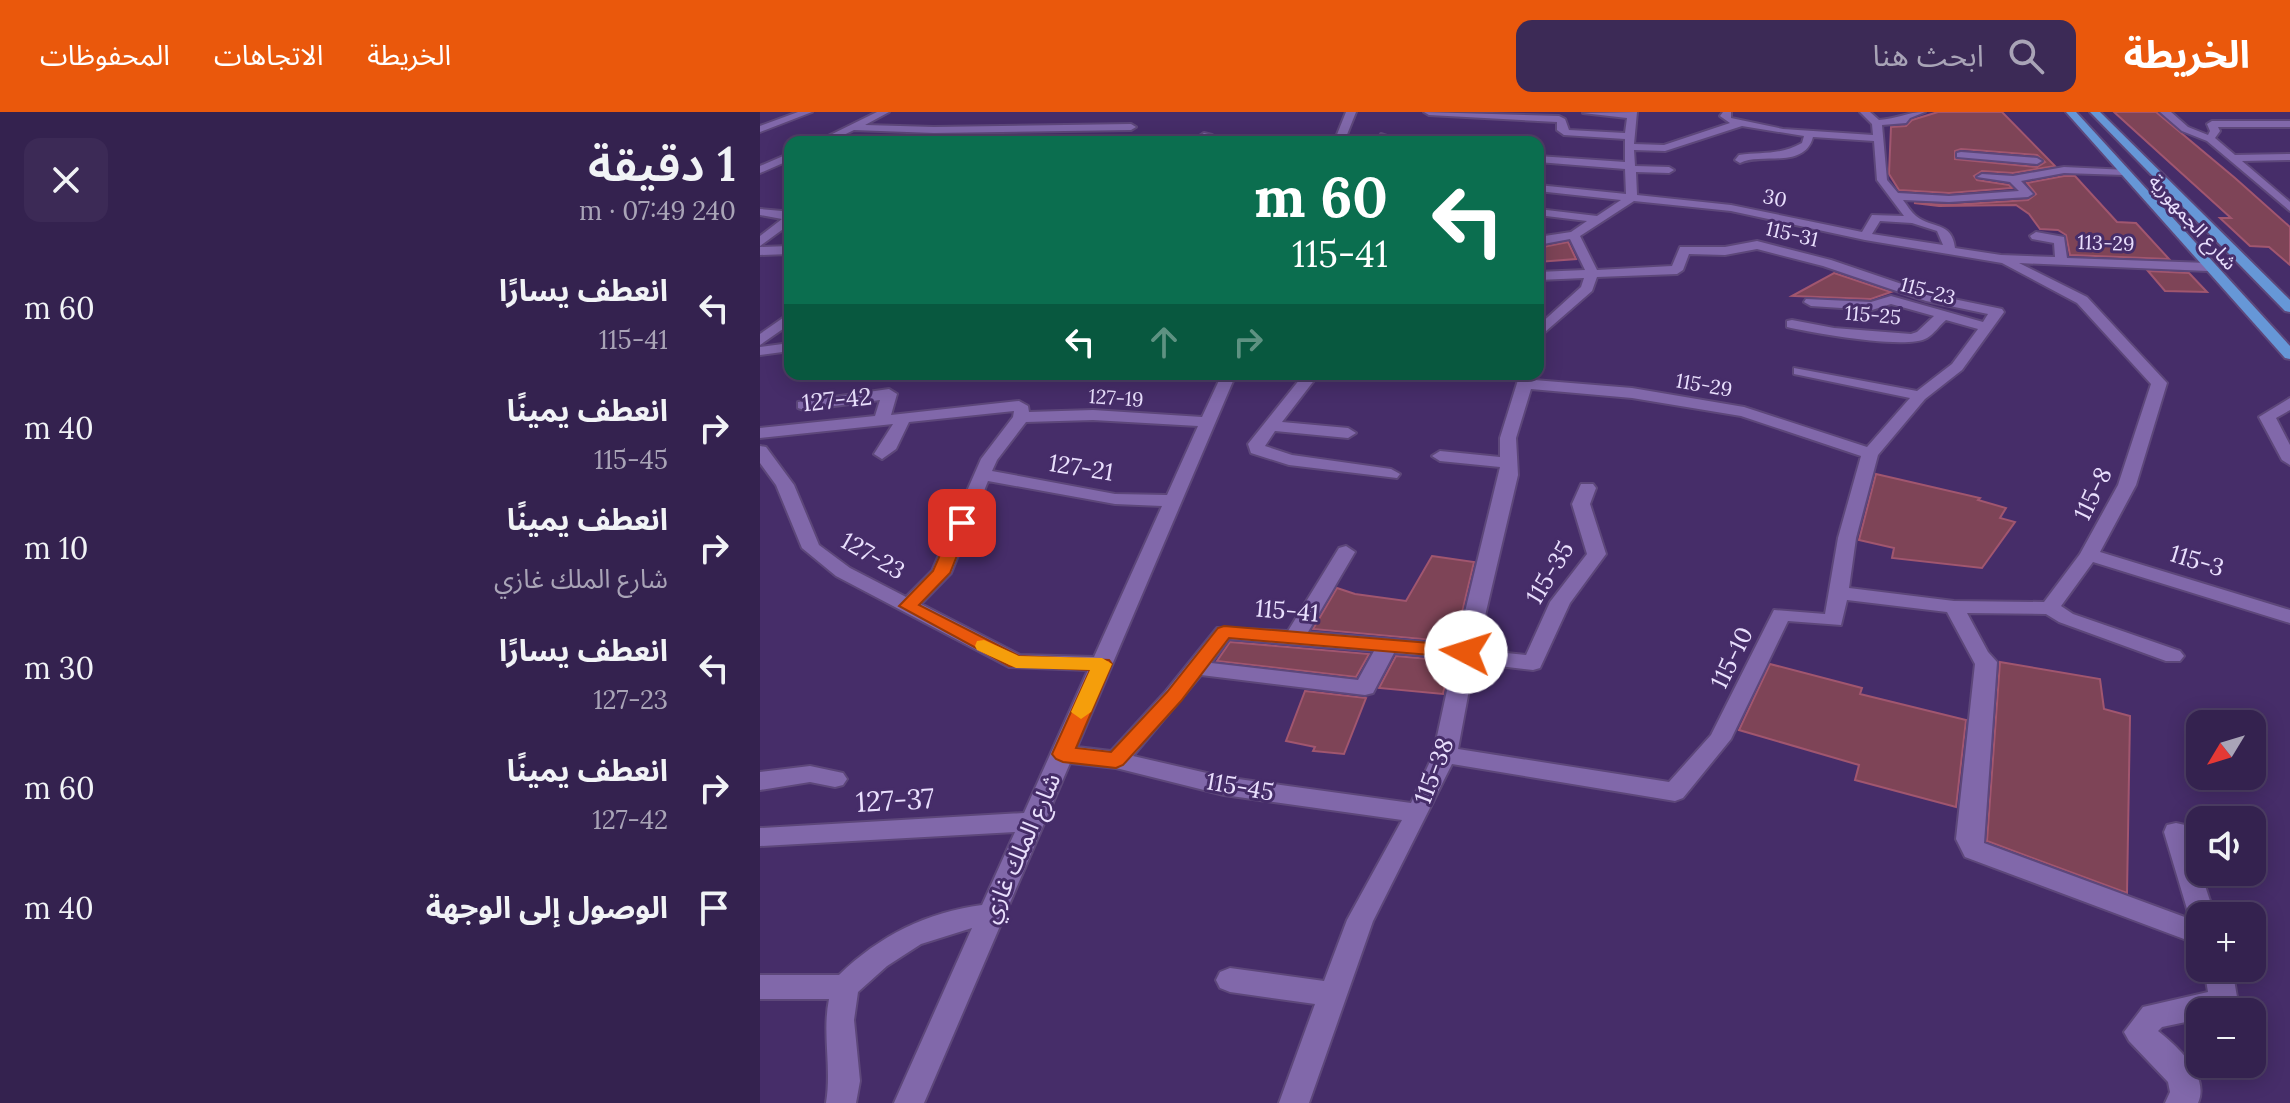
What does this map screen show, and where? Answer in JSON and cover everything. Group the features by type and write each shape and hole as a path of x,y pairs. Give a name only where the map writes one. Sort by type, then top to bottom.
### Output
{"main road":[{"name":"شارع الجمهورية","path":"2071,112 2290,355"},
{"path":"2095,112 2290,308"}],"street":[{"path":"760,129 807,112"},
{"path":"834,136 884,112"},
{"path":"1107,127 1128,112"},
{"path":"1341,136 1351,112"},
{"path":"1429,112 1523,114 1559,119 1562,130 1567,133 1665,148 1741,123"},
{"path":"1865,112 1877,123 1882,180 1913,220"},
{"path":"1877,123 1903,121 1906,116 1920,112"},
{"path":"2165,112 2185,129 2210,139 2290,208"},
{"path":"2230,112 2235,116 2287,123"},
{"path":"2273,112 2287,123"},
{"path":"760,113 792,117"},
{"path":"1544,240 1574,235 1632,198 1632,114 1588,113"},
{"path":"1727,113 1725,116 1728,120 1809,135 1878,138"},
{"path":"934,130 957,117"},
{"path":"1013,136 1039,119"},
{"path":"2210,139 2215,131 2212,124 2287,123"},
{"path":"854,127 934,130 1029,126 1131,127 1123,136"},
{"path":"1167,136 1179,128"},
{"path":"1740,160 1743,157 1773,158 1777,153 1791,154 1806,145 1809,135"},
{"path":"2005,145 2037,161 2047,172"},
{"path":"760,154 784,156"},
{"path":"1961,155 2037,161"},
{"path":"2232,158 2290,157"},
{"path":"760,170 784,159"},
{"path":"1544,160 1669,170"},
{"path":"1982,177 2013,179 2047,172 2124,172"},
{"path":"1897,196 1949,199 2028,194 2013,179"},
{"name":"30","path":"1544,189 1731,208 1863,236 2001,259"},
{"path":"2275,195 2290,196"},
{"path":"1544,213 1597,219"},
{"path":"1849,244 1863,236 1876,217 1913,220 1941,229 1948,238 1949,248"},
{"path":"760,242 779,225 762,218"},
{"path":"1544,328 1587,288 1592,272 1574,235"},
{"path":"2036,236 2060,240 2061,261"},
{"name":"115-31","path":"1544,276 1677,270 1684,250 1725,251 1757,245 1832,258 1992,320"},
{"path":"760,251 784,250"},
{"name":"113-29","path":"2001,259 2208,267"},
{"name":"115-8","path":"2001,259 2082,300 2159,383 2127,485 2089,555 2050,608"},
{"name":"115-23","path":"1811,302 1872,306 1891,300 1943,315 1992,320"},
{"name":"115-25","path":"1792,324 1834,332 1911,338 1922,335 1943,315"},
{"name":"115-10","path":"1445,755 1675,792 1720,739 1765,653 1781,614 1834,621 1841,593 1847,538 1870,454 1920,396 1957,367 1992,320"},
{"path":"760,341 784,322"},
{"path":"760,351 784,348"},
{"path":"1799,371 1920,396"},
{"name":"شارع الملك غازي","path":"909,1103 1226,380"},
{"path":"1307,380 1256,444 1257,449 1289,460 1391,474"},
{"name":"115-38","path":"1294,1103 1360,920 1418,813 1445,755 1465,654 1509,475 1508,438 1527,380"},
{"name":"115-29","path":"1534,380 1744,412 1870,454"},
{"path":"804,405 889,394 882,419"},
{"path":"2290,403 2267,417 2290,460"},
{"name":"127-42","path":"760,433 1019,406 1022,409 1021,417"},
{"name":"127-19","path":"1021,417 1093,415 1208,422"},
{"path":"882,454 890,446 904,417"},
{"path":"908,606 941,573 989,459 1021,417"},
{"path":"1272,426 1348,433"},
{"name":"127-23","path":"760,451 785,485 811,548 843,572 1016,662 1102,664"},
{"path":"1440,456 1509,463"},
{"name":"127-21","path":"982,476 1005,477 1115,499 1174,501"},
{"name":"115-35","path":"1465,654 1533,663 1560,602 1597,554 1581,504 1587,488"},
{"path":"1294,638 1346,552"},
{"name":"115-3","path":"2089,555 2290,617"},
{"path":"1841,593 1954,607 2050,608 2066,618 2173,656"},
{"path":"1954,607 1979,656 1986,662 1969,839 1974,850 2186,929"},
{"name":"115-41","path":"1116,760 1224,632 1465,654"},
{"path":"1196,668 1365,688 1387,646"},
{"name":"115-45","path":"1063,754 1116,760 1224,786 1418,813"},
{"path":"760,781 810,774 835,779"},
{"name":"127-37","path":"760,837 1032,822"},
{"path":"2176,832 2198,902"},
{"path":"841,1103 844,1070 839,1020 845,987 878,955 929,926 960,918 992,915"},
{"path":"1230,980 1281,985 1333,995"},
{"path":"2180,1103 2186,1096 2180,1071 2139,1032 2153,1016 2217,1003 2223,997 2220,982"},
{"path":"760,987 845,987"}],"building":[{"path":"1938,112 2002,112 2055,166 2013,173 1982,171 1974,176 1977,180 2012,188 1949,193 1899,190 1889,174 1891,127 1906,126 1912,120","holes":["1961,149 2037,155 2045,162 2037,167 1955,159 1955,151"]},
{"path":"2114,112 2156,112 2235,178 2290,227 2290,265 2269,247 2250,246 2220,218 2231,218"},
{"path":"2075,176 2117,222 2136,223 2169,259 2070,255 2066,235 2058,230 2040,229 2029,214 2016,205 1939,206 1914,203 1949,205 2028,200 2036,194 2027,183"},
{"path":"1568,242 1576,259 1544,262 1544,247"},
{"path":"2148,271 2189,273 2207,292 2165,291"},
{"path":"1834,273 1891,292 1871,299 1792,296"},
{"path":"1876,474 1980,498 1978,500 2006,508 2000,518 2015,522 1982,568 1892,558 1894,548 1859,540"},
{"path":"1432,556 1474,562 1455,642 1313,629 1337,588 1355,594 1406,601"},
{"path":"1230,642 1369,654 1356,677 1217,661"},
{"path":"1396,656 1450,661 1443,694 1379,688"},
{"path":"2000,662 2100,679 2104,709 2130,716 2127,893 1987,841"},
{"path":"1770,664 1862,688 1860,694 1966,720 1956,807 1855,780 1859,765 1739,730"},
{"path":"1305,691 1366,698 1344,754 1313,751 1315,747 1286,741"}],"slow traffic":[{"path":"984,646 1016,662 1102,664 1081,712"}],"route":[{"path":"962,523 941,573 908,606 1016,662 1102,664 1063,754 1116,760 1174,696 1224,632 1466,652"}]}
